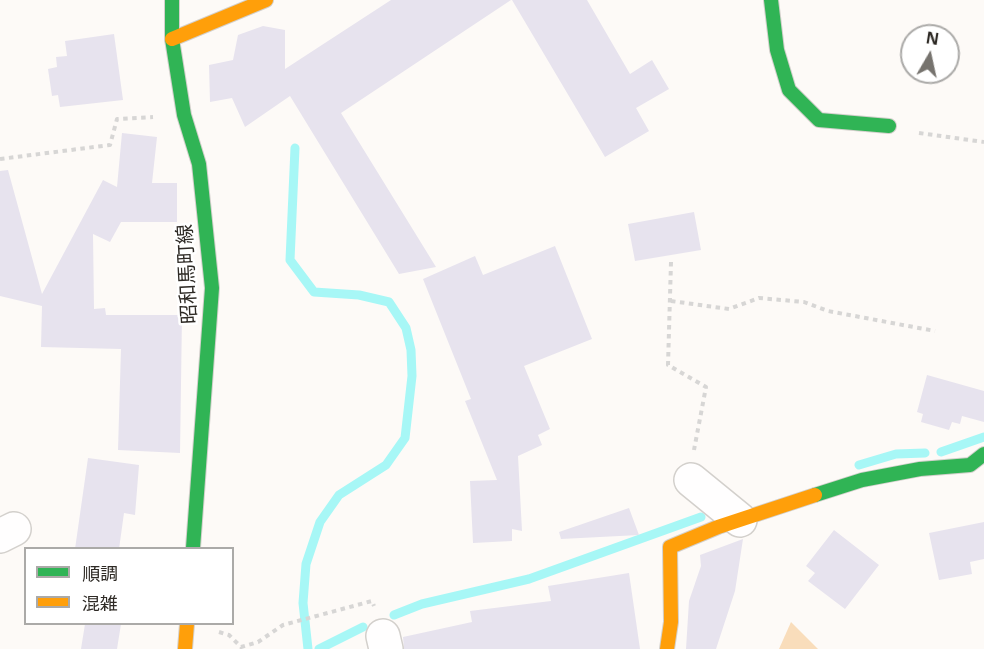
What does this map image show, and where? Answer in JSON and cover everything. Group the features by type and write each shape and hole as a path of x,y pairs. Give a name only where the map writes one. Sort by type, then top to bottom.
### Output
{"street":[{"name":"昭和馬町線","path":"172,0 172,39 184,115 199,164 212,288 208,369 193,547"},
{"path":"172,39 266,0"},
{"path":"771,0 777,50 789,90 819,120 889,126"},
{"path":"667,649 671,622 670,548 740,519 862,480 920,469 970,465 984,454"},
{"path":"702,488 740,519"},
{"path":"185,649 187,625"}],"path":[{"path":"0,159 110,145 117,118 184,115"},
{"path":"889,126 948,139 984,142"},
{"path":"671,262 668,365 706,387 702,488"},
{"path":"671,301 729,309 759,298 804,302 828,311 935,331"},
{"path":"208,628 229,635 241,647 258,642 283,625 319,614"}],"shaded area":[{"path":"791,622 818,649 779,649"}],"building":[{"path":"391,0 511,0 341,113 436,267 399,274 290,96 245,127 232,98 210,102 209,65 233,60 238,35 263,26 285,30 285,69"},
{"path":"512,0 587,0 630,74 652,60 669,89 636,108 649,131 605,157"},
{"path":"114,34 123,100 60,107 58,95 52,96 48,69 57,67 56,57 67,56 65,41"},
{"path":"122,133 157,137 152,183 177,183 177,222 121,222 110,242 93,234 94,309 105,308 106,315 182,315 180,453 118,450 121,349 41,347 42,306 0,296 0,171 8,170 42,294 103,180 117,187"},
{"path":"694,212 701,250 635,261 628,224"},
{"path":"555,246 592,339 524,366 550,429 538,435 542,445 518,456 522,531 512,529 512,541 473,543 470,481 497,480 465,401 471,399 423,279 475,256 483,275"},
{"path":"927,375 984,391 984,422 962,416 960,424 952,422 949,430 921,422 923,414 917,412"},
{"path":"88,458 139,465 135,515 124,513 119,547 75,547"},
{"path":"629,508 639,535 561,539 559,532"},
{"path":"984,522 984,559 970,562 972,574 939,580 929,533"},
{"path":"834,530 879,565 845,609 808,581 815,573 806,566"},
{"path":"743,539 735,591 716,649 686,649 689,601 701,566 700,555"},
{"path":"629,573 640,649 404,649 403,637 472,622 470,611 551,601 548,586"},
{"path":"85,625 121,625 117,649 81,649"}],"waterway":[{"path":"295,148 290,260 314,292 359,295 389,302 406,328 411,350 412,376 405,438 386,465 339,495 320,522 306,564 303,603 308,649"},
{"path":"941,452 984,437"},
{"path":"859,465 896,454 925,453"},
{"path":"394,615 422,604 529,579 701,517"},
{"path":"319,649 363,627"}],"traffic: fast":[{"path":"172,0 172,39 184,115 199,164 212,288 193,547"},
{"path":"771,0 777,50 789,90 819,120 889,126"},
{"path":"815,495 862,480 920,469 970,465 984,454"}],"traffic: slow":[{"path":"172,39 266,0"},
{"path":"667,649 671,622 670,547 718,527 815,495"},
{"path":"185,649 187,625"}]}
